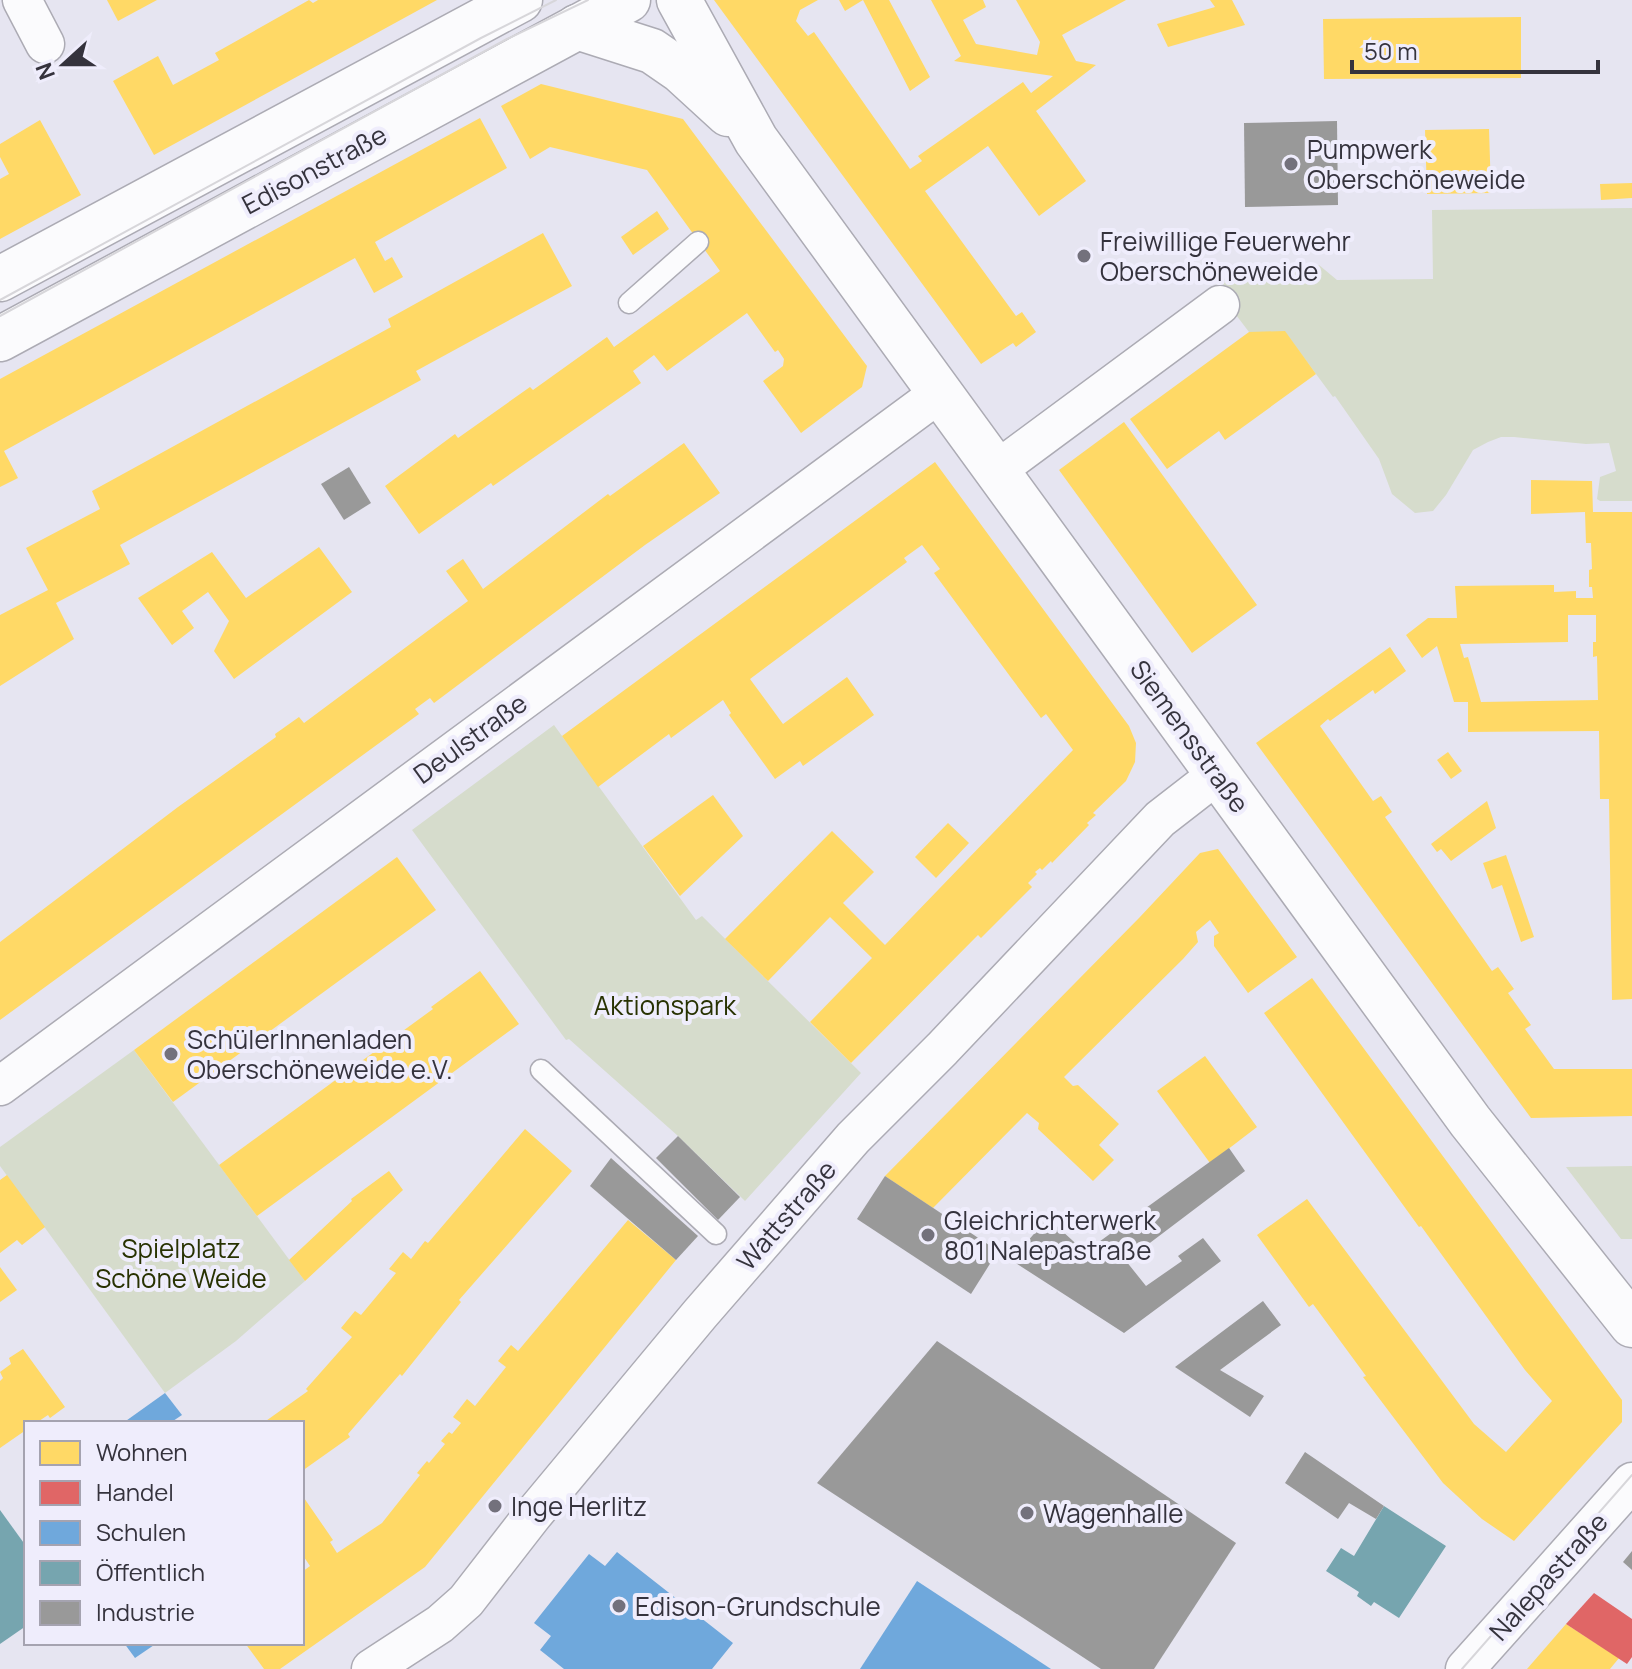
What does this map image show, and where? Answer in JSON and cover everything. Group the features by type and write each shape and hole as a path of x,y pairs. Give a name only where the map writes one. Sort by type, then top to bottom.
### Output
{"main road":[{"name":"Edisonstraße","path":"0,279 520,0"},
{"name":"Edisonstraße","path":"0,339 570,13 628,0"},
{"name":"Siemensstraße","path":"679,0 756,140 1470,1121 1632,1325"},
{"name":"Siemensstraße","path":"570,13 668,61 756,140"}],"street":[{"path":"22,0 45,44"},
{"path":"997,470 1220,305"},
{"name":"Deulstraße","path":"0,1086 941,392"},
{"name":"Wattstraße","path":"371,1669 440,1624 466,1601 532,1516 727,1282 853,1138 942,1049 1160,819 1218,774"},
{"name":"Nalepastraße","path":"1465,1669 1632,1482"}],"lane":[{"path":"629,303 698,242"},
{"path":"541,1070 716,1234"}],"green space":[{"path":"1632,208 1632,501 1597,499 1600,477 1616,471 1609,443 1501,437 1473,450 1433,511 1415,513 1392,494 1379,459 1285,332 1249,332 1214,286 1227,277 1241,276 1242,269 1319,265 1337,280 1433,279 1432,210"},
{"name":"Aktionspark","path":"554,725 696,920 702,916 861,1073 745,1201 678,1136 569,1039 566,1040 412,830"},
{"name":"Spielplatz Schöne Weide","path":"134,1050 305,1281 236,1341 165,1393 0,1166 0,1147"},
{"path":"1632,1166 1632,1239 1621,1239 1566,1167"}],"building: Wohnen":[{"path":"107,0 157,0 118,21"},
{"path":"309,0 313,3 318,0 437,0 154,155 113,81 158,56 173,85 219,60 215,53"},
{"path":"714,0 818,0 800,10 796,21 808,36 814,32 910,169 922,161 918,156 1023,82 1031,93 1053,76 954,61 961,56 931,0 983,0 986,7 963,20 976,44 1037,55 1040,42 1016,0 1126,0 1062,35 1076,61 1096,65 1036,111 1086,181 1039,216 988,146 925,191 1016,316 1022,312 1036,332 1016,347 1013,343 981,364"},
{"path":"839,0 863,0 845,11"},
{"path":"863,0 889,0 930,77 910,91"},
{"path":"1210,0 1232,0 1245,25 1168,47 1157,24 1215,7"},
{"path":"1521,17 1521,78 1324,79 1323,19"},
{"path":"541,84 683,119 867,366 862,387 801,433 763,381 783,366 784,359 778,350 775,352 747,313 667,371 654,355 633,371 641,383 419,534 385,486 455,434 458,438 607,337 614,347 720,271 647,170 550,147 530,159 501,106"},
{"path":"480,118 507,168 375,242 385,261 392,257 403,277 374,293 355,258 4,451 18,478 0,487 0,379"},
{"path":"40,120 81,195 0,239 0,179 9,174 0,157 0,144"},
{"path":"1489,129 1491,193 1427,194 1425,130"},
{"path":"1632,183 1632,198 1601,200 1600,184"},
{"path":"657,211 669,229 633,255 621,237"},
{"path":"543,233 572,286 416,371 421,380 120,545 130,564 56,603 74,639 0,686 0,615 48,590 26,548 100,509 92,491 391,327 388,319"},
{"path":"1285,331 1316,374 1225,440 1219,431 1167,469 1130,419 1249,332"},
{"path":"1124,422 1257,605 1192,653 1059,470"},
{"path":"684,443 720,493 645,545 434,703 430,698 415,709 419,714 0,1020 0,942 276,737 275,734 299,717 304,723 468,601 446,571 463,559 483,589 608,494 610,496"},
{"path":"935,462 1129,726 1136,743 1135,762 1126,781 1093,813 1096,815 1087,823 1089,825 1052,863 1035,872 1037,874 1028,883 1032,887 981,938 978,935 851,1063 810,1022 872,958 830,917 768,981 725,939 832,831 874,872 843,903 885,945 1073,750 1046,714 1041,718 1012,679 934,573 940,569 922,545 904,558 907,562 750,679 783,724 847,677 874,715 803,766 800,761 775,779 729,715 731,713 723,700 671,738 669,734 598,787 562,736"},
{"path":"1531,480 1592,481 1593,512 1632,512 1632,999 1612,1000 1609,799 1600,799 1599,731 1468,732 1468,702 1454,702 1437,646 1422,658 1406,635 1428,618 1457,618 1455,586 1554,585 1554,592 1576,591 1576,598 1593,598 1592,587 1589,587 1591,543 1586,543 1585,512 1531,514","holes":["1568,615 1596,615 1593,657 1597,656 1598,700 1481,702 1468,657 1464,658 1460,644 1568,642"]},
{"path":"319,547 352,592 234,679 214,651 229,621 208,592 182,611 194,628 172,645 138,598 212,552 246,598"},
{"path":"1390,647 1406,671 1375,694 1373,690 1320,726 1373,801 1381,796 1392,812 1385,817 1492,971 1498,967 1514,989 1508,993 1531,1025 1525,1029 1554,1069 1632,1069 1632,1116 1531,1118 1256,743"},
{"path":"1448,752 1462,771 1451,779 1437,760"},
{"path":"713,795 743,836 680,896 643,846"},
{"path":"1487,801 1496,828 1451,861 1441,849 1437,852 1431,844"},
{"path":"948,823 969,843 936,878 915,857"},
{"path":"1218,849 1297,957 1248,993 1214,946 1214,936 1219,933 1210,920 1196,932 1198,942 1183,959 1064,1077 1073,1086 1078,1085 1119,1124 1099,1145 1114,1160 1093,1181 1038,1129 1039,1123 1027,1113 933,1208 885,1176 1200,853"},
{"path":"1506,855 1534,937 1521,942 1502,885 1492,889 1483,863"},
{"path":"397,857 436,910 173,1102 134,1050"},
{"path":"480,971 519,1024 257,1216 219,1165 433,1009 431,1007"},
{"path":"1312,978 1622,1400 1622,1422 1514,1541 1482,1519 1443,1483 1363,1377 1366,1376 1313,1304 1309,1307 1257,1235 1307,1199 1474,1424 1506,1452 1552,1401 1525,1370 1264,1013"},
{"path":"1205,1056 1257,1127 1210,1163 1157,1091"},
{"path":"525,1129 572,1171 459,1300 461,1302 402,1376 400,1374 348,1434 350,1437 304,1470 304,1421 266,1421 308,1391 306,1389 352,1337 341,1328 355,1311 361,1315 396,1273 389,1269 403,1252 411,1259 425,1241 428,1243"},
{"path":"389,1171 403,1190 305,1281 289,1260 351,1199"},
{"path":"7,1175 45,1227 22,1245 17,1240 0,1253 0,1180"},
{"path":"628,1220 676,1260 425,1567 280,1669 264,1669 246,1645 304,1645 304,1570 310,1566 304,1557 304,1498 333,1540 330,1542 337,1553 382,1523 420,1475 417,1473 445,1444 441,1441 461,1423 453,1417 467,1399 475,1406 506,1367 498,1361 511,1345 518,1351"},
{"path":"0,1267 17,1290 0,1302"},
{"path":"23,1349 65,1407 50,1418 48,1415 39,1421 24,1421 24,1431 0,1448 0,1381 3,1378 0,1372 11,1364 9,1358"},
{"path":"1566,1624 1619,1658 1610,1669 1527,1669"}],"building: Handel":[{"path":"1594,1593 1632,1619 1632,1657 1627,1664 1566,1624"}],"building: Schulen":[{"path":"165,1393 182,1415 173,1421 126,1421"},
{"path":"617,1552 733,1643 712,1669 564,1669 540,1650 551,1636 534,1623 589,1554 605,1566"},
{"path":"917,1581 1051,1669 860,1669"},
{"path":"125,1645 154,1645 135,1658"}],"building: Öffentlich":[{"path":"1384,1506 1446,1546 1399,1618 1374,1602 1371,1606 1357,1596 1359,1592 1326,1571 1341,1548 1354,1556"},
{"path":"0,1510 24,1543 24,1627 0,1644"}],"building: Industrie":[{"name":"Pumpwerk Oberschöneweide","path":"1337,121 1338,205 1245,207 1244,123"},
{"path":"349,467 371,503 344,520 321,484"},
{"path":"678,1136 740,1197 718,1220 656,1158"},
{"path":"1229,1148 1245,1171 1126,1261 1146,1286 1182,1261 1178,1256 1203,1238 1221,1261 1124,1333 1011,1260 1048,1218 1085,1252"},
{"path":"611,1158 698,1236 676,1260 590,1186"},
{"name":"Gleichrichterwerk 801 Nalepastraße","path":"885,1176 998,1251 971,1294 857,1219"},
{"path":"1263,1301 1281,1325 1220,1370 1264,1396 1250,1417 1175,1367"},
{"name":"Wagenhalle","path":"937,1341 1236,1543 1154,1669 1101,1669 817,1483"},
{"path":"1305,1452 1384,1506 1376,1519 1349,1503 1338,1519 1285,1483"},
{"path":"1632,1551 1632,1570 1623,1562"}],"tram line":[{"path":"0,300 556,0"},
{"path":"0,316 507,39 588,0"},
{"path":"1462,1669 1632,1475"}],"place":[{"name":"Pumpwerk Oberschöneweide","path":"1291,164"},
{"name":"Freiwillige Feuerwehr Oberschöneweide","path":"1084,256"},
{"name":"SchülerInnenladen Oberschöneweide e.V.","path":"171,1054"},
{"name":"Gleichrichterwerk 801 Nalepastraße","path":"928,1235"},
{"name":"Inge Herlitz","path":"495,1506"},
{"name":"Wagenhalle","path":"1027,1513"},
{"name":"Edison-Grundschule","path":"619,1606"}]}
